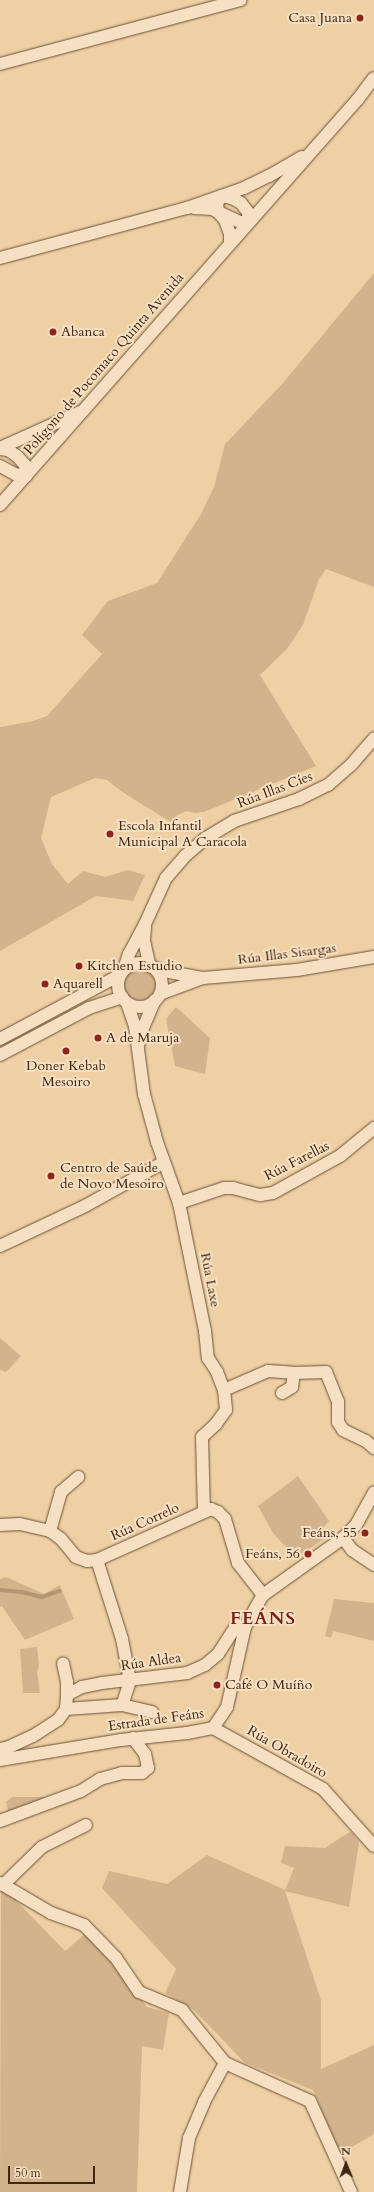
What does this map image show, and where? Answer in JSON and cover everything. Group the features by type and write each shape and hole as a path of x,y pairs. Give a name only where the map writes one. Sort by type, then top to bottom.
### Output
{"street":[{"path":"0,64 241,0"},
{"name":"Polígono de Pocomaco Quinta Avenida","path":"0,500 26,476 358,99 374,78"},
{"name":"Polígono de Pocomaco Quinta Avenida","path":"358,99 374,84"},
{"path":"0,258 187,208 222,196 269,176 312,151"},
{"path":"222,196 217,203 218,212 225,220 230,234 230,244"},
{"path":"187,208 212,209 240,222 249,222 248,212 241,203 222,196"},
{"path":"0,449 83,410"},
{"path":"0,449 8,450 17,456 25,465 26,476 15,474 0,466"},
{"name":"Rúa Illas Cíes","path":"122,972 129,954 145,924 166,878 185,856 206,838 234,821 299,799 328,785 351,765 374,739"},
{"name":"Rúa Illas Cíes","path":"145,924 144,941 151,966"},
{"name":"Rúa Illas Sisargas","path":"151,966 169,972 203,978 297,970 374,957"},
{"path":"0,1039 138,963 151,966 161,979 157,997 142,1006 124,1000 95,1006 0,1055"},
{"path":"122,972 118,983 124,1000"},
{"name":"Rúa Illas Sisargas","path":"157,997 203,978"},
{"name":"Rúa Laxe","path":"138,1046 143,1028 157,997"},
{"name":"Rúa Laxe","path":"124,1000 135,1026 144,1094 164,1162 179,1203 208,1358 217,1372 224,1390 226,1410 216,1424 202,1437 204,1512"},
{"name":"Rúa Farellas","path":"179,1203 224,1188 233,1188 260,1195 273,1192 340,1156 374,1128"},
{"path":"0,1246 85,1206 164,1162"},
{"path":"224,1390 268,1371 294,1373 326,1372 338,1401 338,1422 343,1430 366,1441 374,1448"},
{"path":"282,1393 292,1387 294,1373"},
{"path":"50,1531 61,1492 78,1477"},
{"name":"Estrada de Feáns","path":"0,1760 133,1738 187,1733 213,1728 227,1707 245,1626 263,1595 343,1538 356,1525 374,1493"},
{"path":"204,1512 211,1510 218,1512 225,1520 238,1562 263,1595"},
{"name":"Rúa Correlo","path":"97,1560 204,1512"},
{"path":"0,1525 28,1525 50,1531 61,1539 81,1560 97,1560 122,1640 130,1680 122,1705"},
{"path":"343,1538 352,1550 374,1565"},
{"name":"Rúa Aldea","path":"67,1695 82,1687 186,1673 205,1666 218,1654 236,1626 245,1626"},
{"path":"0,1749 9,1747 33,1736 58,1720 66,1709 67,1682 62,1663"},
{"path":"66,1709 122,1705 152,1712"},
{"name":"Rúa Obradoiro","path":"213,1728 323,1789 374,1846"},
{"path":"0,1821 81,1792 100,1779 122,1773 142,1773 148,1768 145,1754 133,1738"},
{"path":"86,1825 42,1847 2,1884 51,1913 84,1925 116,1958 139,1992 182,2010 225,2063 310,2101 351,2192"},
{"path":"180,2192 189,2138 204,2102 225,2063"}],"shaded area":[{"path":"374,273 374,587 326,569 319,579 303,625 287,649 260,675 316,766 204,812 195,813 186,811 176,816 172,823 121,791 107,780 95,778 51,797 41,838 52,864 68,884 83,871 105,877 128,870 145,875 133,901 96,896 0,951 0,727 33,721 47,716 102,654 82,635 108,601 157,583 201,514 214,487 225,444 283,383"},
{"path":"137,968 143,968 153,975 156,984 155,990 149,997 143,1000 137,1000 127,993 124,987 124,981 131,971"},
{"path":"176,1007 210,1038 205,1074 175,1066 166,1019"},
{"path":"0,1338 21,1356 6,1372 0,1370"},
{"path":"298,1476 329,1521 321,1530 328,1536 296,1558 273,1533 258,1506"},
{"path":"6,1577 44,1594 60,1585 74,1619 25,1640 2,1606 0,1607 0,1579"},
{"path":"334,1599 374,1603 374,1641 333,1631 331,1638 325,1636"},
{"path":"37,1647 39,1666 37,1672 40,1693 23,1693 20,1649"},
{"path":"12,1797 45,1797 44,1802 9,1815 6,1802"},
{"path":"351,1831 359,1842 349,1907 285,1891 321,2000 321,2069 374,2045 374,2134 340,2154 313,2090 245,2063 194,2010 165,1993 176,1969 102,1888 109,1871 167,1884 207,1855 285,1890 294,1868 281,1863 285,1846 325,1848"},
{"path":"1,1885 65,1951 85,1934 112,1961 147,2007 169,2013 163,2050 142,2046 137,2192 0,2192"}],"waterway":[{"path":"0,1590 22,1592 42,1597 59,1591"}],"place":[{"name":"Casa Juana","path":"360,18"},
{"name":"Abanca","path":"53,332"},
{"name":"Escola Infantil Municipal A Caracola","path":"110,834"},
{"name":"Kitchen Estudio","path":"79,966"},
{"name":"Aquarell","path":"45,984"},
{"name":"A de Maruja","path":"98,1038"},
{"name":"Doner Kebab Mesoiro","path":"66,1051"},
{"name":"Centro de Saúde de Novo Mesoiro","path":"51,1176"},
{"name":"Feáns, 55","path":"365,1533"},
{"name":"Feáns, 56","path":"308,1554"},
{"name":"Café O Muíño","path":"217,1685"}],"district":[{"name":"FEÁNS","path":"263,1619"}]}
